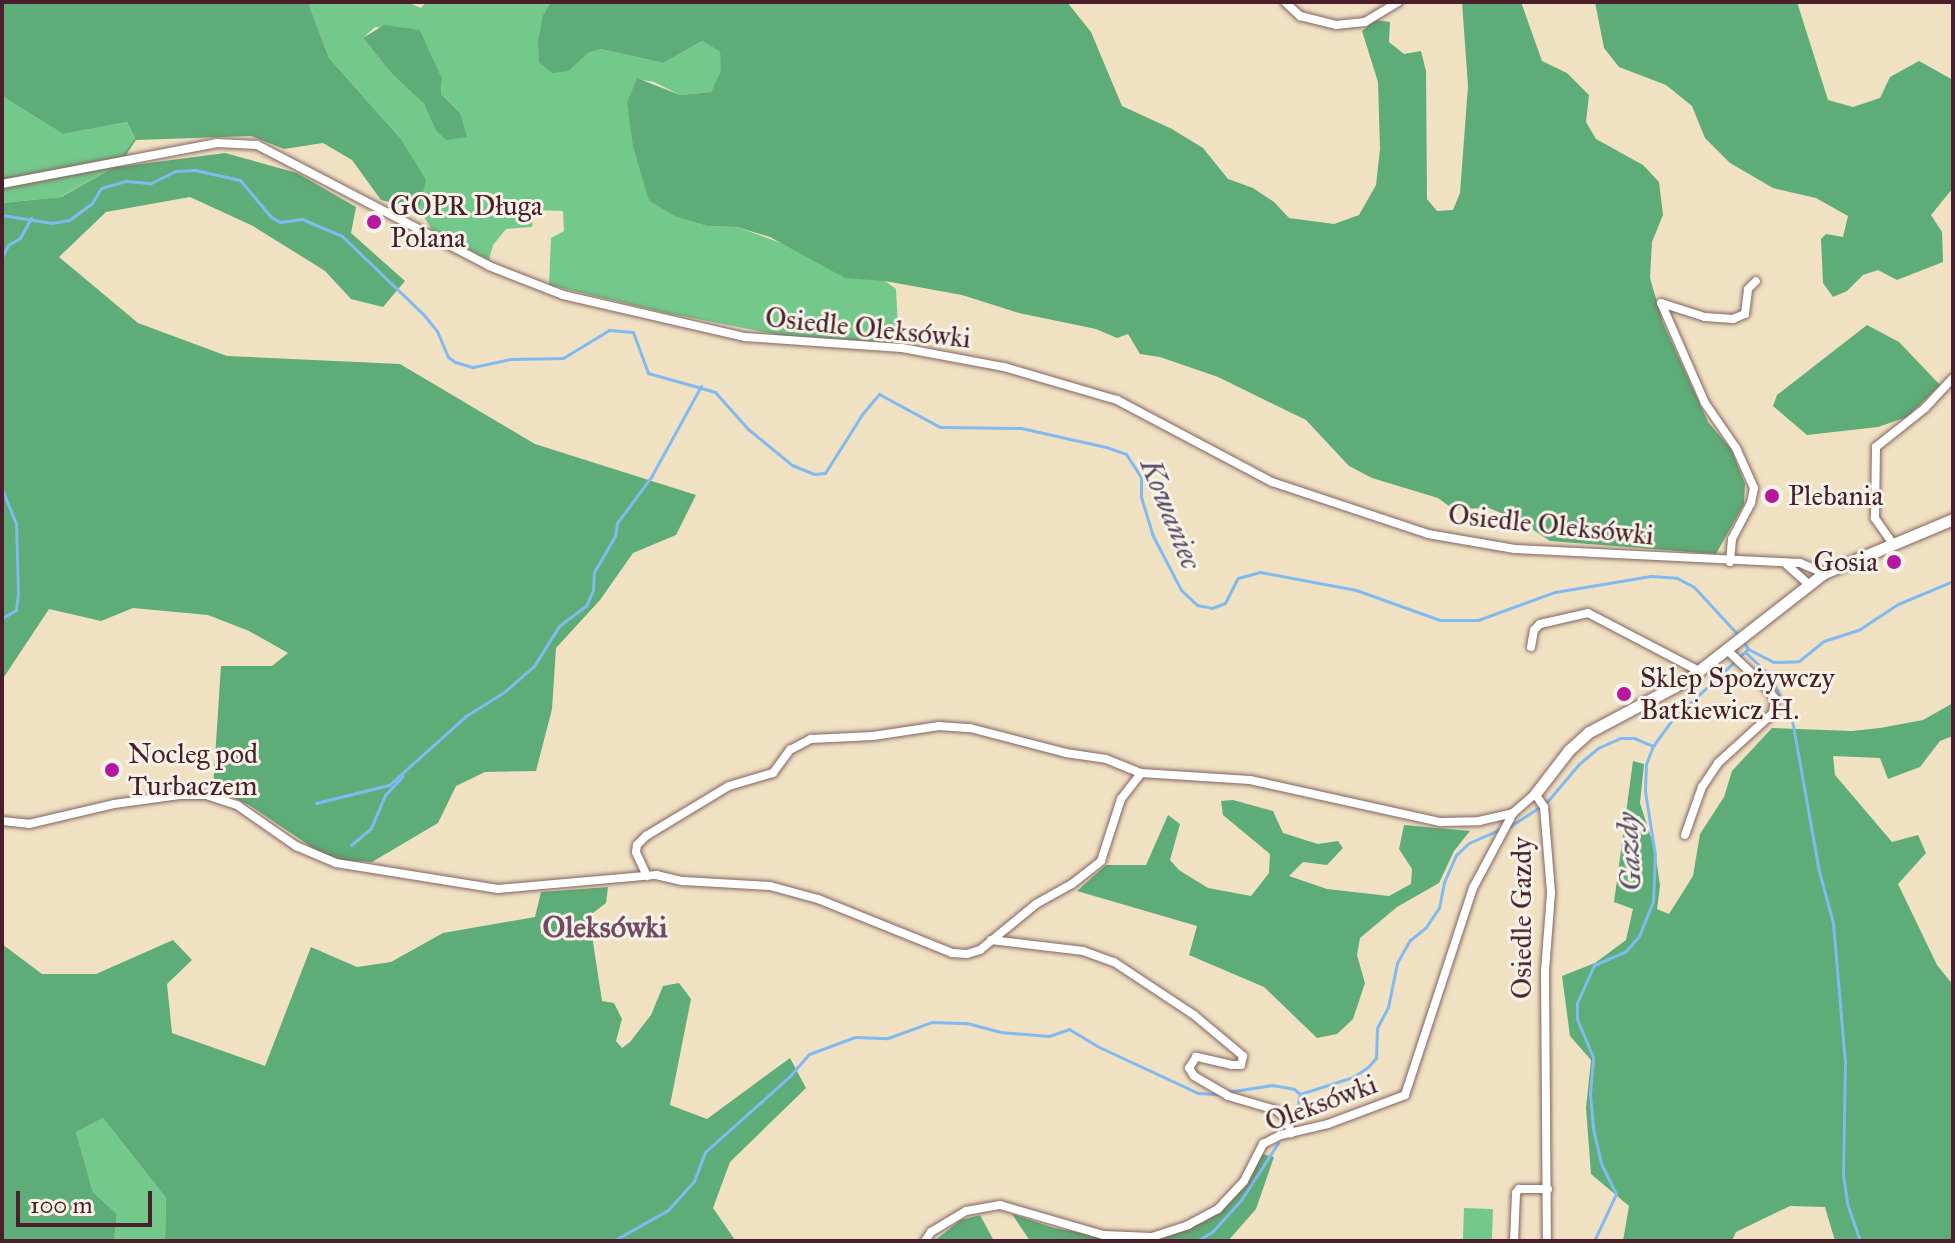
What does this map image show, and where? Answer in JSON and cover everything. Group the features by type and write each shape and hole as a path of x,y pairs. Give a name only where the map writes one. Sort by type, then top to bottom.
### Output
{"street":[{"path":"1285,2 1300,16 1336,25 1365,22 1398,2"},
{"name":"Osiedle Oleksówki","path":"2,184 217,143 257,145 489,266 563,295 745,337 902,348 1017,371 1124,403 1272,482 1449,540 1515,549 1785,563 1813,566 1824,573"},
{"path":"1730,562 1732,539 1751,503 1754,488 1736,448 1705,403 1661,303 1705,317 1733,319 1745,314 1748,289 1756,281"},
{"path":"1893,544 1875,518 1876,447 1925,408 1953,378"},
{"path":"1537,796 1569,750 1589,732 1673,688 1730,651 1745,634 1824,573 1953,519"},
{"path":"1785,563 1808,584"},
{"path":"1531,647 1534,630 1540,624 1588,613 1699,671"},
{"path":"1685,835 1702,787 1718,763 1773,713 1775,699 1730,651"},
{"path":"647,876 636,852 637,845 646,836 729,786 773,773 790,750 811,739 873,736 939,726 970,728 1066,753 1106,759 1141,773 1250,780 1440,822 1479,821 1513,813"},
{"path":"2,821 29,824 114,804 206,795 237,805 296,846 336,863 498,889 647,876 743,883 797,891 952,953 967,954 1101,861 1121,799 1141,773"},
{"name":"Osiedle Gazdy","path":"1537,796 1544,807 1551,893 1545,971 1547,1241"},
{"name":"Oleksówki","path":"925,1241 931,1232 966,1211 1000,1205 1103,1235 1152,1237 1218,1209 1244,1181 1263,1144 1405,1095 1460,921 1513,813 1537,796"},
{"path":"991,940 1061,947 1114,962 1194,1015 1243,1056 1241,1065 1196,1057 1190,1061 1189,1068 1194,1076 1223,1094 1276,1110 1287,1119 1291,1133"},
{"path":"1514,1241 1516,1193 1519,1189 1548,1189"}],"green space":[{"path":"2,2 308,2 329,58 401,139 426,180 419,209 381,200 352,160 323,143 284,149 251,136 136,140 118,167 225,153 297,173 356,207 351,233 405,281 383,307 351,299 325,271 253,226 190,197 106,212 59,257 138,323 227,356 400,364 535,444 696,495 676,535 633,553 600,600 556,648 552,709 536,771 485,772 456,786 438,823 372,862 337,860 319,852 249,805 213,788 221,666 272,666 288,653 249,631 208,615 133,608 101,621 49,609 2,680 2,203 61,197 113,168 135,138 127,122 63,134 2,96"},
{"path":"308,2 407,2 421,8 426,2 551,2 543,15 569,71 588,53 601,49 663,63 702,41 720,52 722,71 711,92 680,95 654,82 637,79 627,102 649,201 676,217 707,226 737,227 885,281 896,289 899,346 779,335 666,313 549,285 551,238 564,231 563,211 534,210 532,227 506,229 493,245 489,260 433,231 419,209 425,180 401,139 329,58","holes":["375,27 420,30 442,78 441,94 460,113 435,129 424,104 391,73 363,38"]},
{"path":"551,2 1067,2 1091,32 1122,106 1172,129 1203,148 1228,179 1253,188 1274,202 1289,218 1334,224 1359,215 1376,185 1380,149 1378,82 1362,31 1375,20 1390,22 1389,42 1404,54 1421,51 1426,71 1427,199 1437,211 1453,210 1460,193 1468,86 1462,2 1521,2 1542,61 1567,73 1589,95 1586,122 1596,139 1643,165 1659,182 1663,215 1652,242 1650,278 1663,323 1708,422 1731,449 1745,484 1744,504 1716,554 1550,541 1520,521 1489,508 1453,509 1438,498 1372,478 1349,466 1306,420 1218,377 1160,357 1140,354 1128,334 1117,338 1096,329 1019,313 962,295 885,281 845,278 770,237 737,227 707,226 676,217 649,201 633,146 627,102 637,78 680,95 711,92 721,71 720,52 702,41 663,63 601,49 588,53 569,71 552,73 539,62 538,42 543,15"},
{"path":"1595,2 1797,2 1828,100 1853,107 1880,98 1890,77 1919,61 1953,80 1953,188 1931,215 1942,232 1943,262 1897,280 1878,270 1863,275 1847,291 1833,297 1823,283 1821,239 1826,234 1843,237 1848,216 1816,198 1773,188 1730,163 1705,138 1692,106 1666,85 1619,67 1604,48"},
{"path":"384,25 420,30 442,78 441,94 460,113 467,137 446,140 435,129 424,104 391,73 363,38"},
{"path":"2,96 63,134 127,122 135,138 113,168 60,197 2,203"},
{"path":"1867,325 1899,342 1940,385 1907,417 1878,427 1807,435 1773,406 1777,395"},
{"path":"1953,703 1953,736 1940,741 1920,767 1888,779 1880,758 1833,756 1835,775 1892,842 1918,835 1926,853 1898,884 1937,965 1953,985 1953,1241 1835,1241 1825,1207 1790,1206 1736,1232 1732,1241 1623,1241 1629,1206 1591,1174 1586,1108 1591,1060 1570,1036 1562,976 1595,963 1626,940 1633,909 1614,902 1633,761 1644,764 1640,803 1655,850 1660,886 1657,909 1669,914 1693,876 1700,834 1724,797 1732,771 1772,728 1852,731 1880,728 1923,720"},
{"path":"1233,800 1273,811 1283,833 1318,844 1338,841 1343,848 1327,865 1303,862 1289,876 1327,889 1389,896 1411,884 1412,869 1399,849 1404,825 1470,831 1454,851 1439,883 1397,907 1360,938 1357,955 1365,983 1353,1019 1337,1034 1317,1038 1264,987 1189,955 1197,926 1077,891 1106,865 1146,865 1168,815 1180,824 1170,860 1179,870 1208,888 1251,896 1269,873 1270,854 1223,815 1221,801"},
{"path":"608,887 606,903 589,916 602,1001 614,1003 622,1019 616,1041 622,1048 630,1042 651,1015 663,986 679,983 691,999 670,1105 707,1119 790,1058 806,1088 730,1162 713,1208 735,1240 165,1241 166,1198 103,1118 76,1132 93,1192 117,1214 114,1241 2,1241 2,944 42,974 96,974 173,940 192,960 167,984 172,1033 265,1066 311,947 357,967 391,962 443,933 535,917 541,892"},
{"path":"103,1118 166,1198 165,1241 114,1241 117,1214 93,1192 76,1132"},
{"path":"1261,1154 1274,1157 1256,1209 1228,1241 1136,1241 1204,1222"},
{"path":"1464,1208 1493,1209 1492,1241 1463,1241"},
{"path":"1012,1214 1054,1228 1129,1241 1030,1241"},
{"path":"980,1215 994,1241 934,1241 961,1220"}],"waterway":[{"name":"Kowaniec","path":"2,215 52,223 69,220 92,203 101,188 126,181 151,183 176,171 195,170 240,180 271,217 280,222 302,219 342,236 424,315 437,331 448,357 455,362 473,367 512,359 563,358 609,330 633,332 648,373 715,392 748,429 792,465 814,474 825,473 863,413 879,394 940,427 1021,428 1106,447 1126,454 1141,477 1141,497 1152,534 1181,590 1197,605 1212,608 1225,603 1238,578 1260,572 1356,590 1440,620 1478,620 1555,592 1651,576 1677,578 1694,587 1739,636"},
{"path":"2,257 8,245 20,238 31,218"},
{"path":"316,803 389,785 466,716 504,692 534,666 559,626 586,606 593,590 594,572 615,536 617,523 651,477 701,386"},
{"path":"2,489 16,523 18,593 16,610 2,618"},
{"name":"Kowaniec","path":"1744,642 1748,649 1774,662 1799,661 1824,641 1860,629 1898,604 1953,581"},
{"name":"Gazdy","path":"1594,1241 1616,1194 1601,1163 1593,1128 1590,1094 1593,1057 1577,1019 1577,1003 1594,965 1625,952 1639,936 1653,902 1655,855 1645,791 1646,764 1653,746 1672,720 1748,649"},
{"path":"1745,652 1769,674 1792,720 1819,871 1833,923 1845,1062 1843,1174 1847,1203 1860,1241"},
{"path":"1509,827 1546,803 1579,764 1598,748 1620,738 1634,738 1653,746"},
{"path":"351,845 371,828 385,795 403,776"},
{"path":"1227,1092 1272,1085 1294,1089 1300,1094 1353,1077 1368,1067 1376,1058 1377,1028 1388,1007 1397,963 1409,941 1426,927 1439,908 1444,882 1456,855 1469,843 1501,829"},
{"path":"613,1241 668,1210 694,1181 705,1152 789,1077 809,1054 855,1037 888,1038 932,1022 967,1023 1000,1032 1049,1036 1069,1029 1097,1046 1198,1093 1220,1094"},
{"path":"1295,1121 1300,1094"},
{"path":"1197,1241 1213,1231 1241,1200 1278,1143"}],"place":[{"name":"GOPR Długa Polana","path":"374,222"},
{"name":"Plebania","path":"1772,496"},
{"name":"Gosia","path":"1894,562"},
{"name":"Sklep Spożywczy Batkiewicz H.","path":"1624,694"},
{"name":"Nocleg pod Turbaczem","path":"112,770"}],"district":[{"name":"Oleksówki","path":"605,927"}]}
